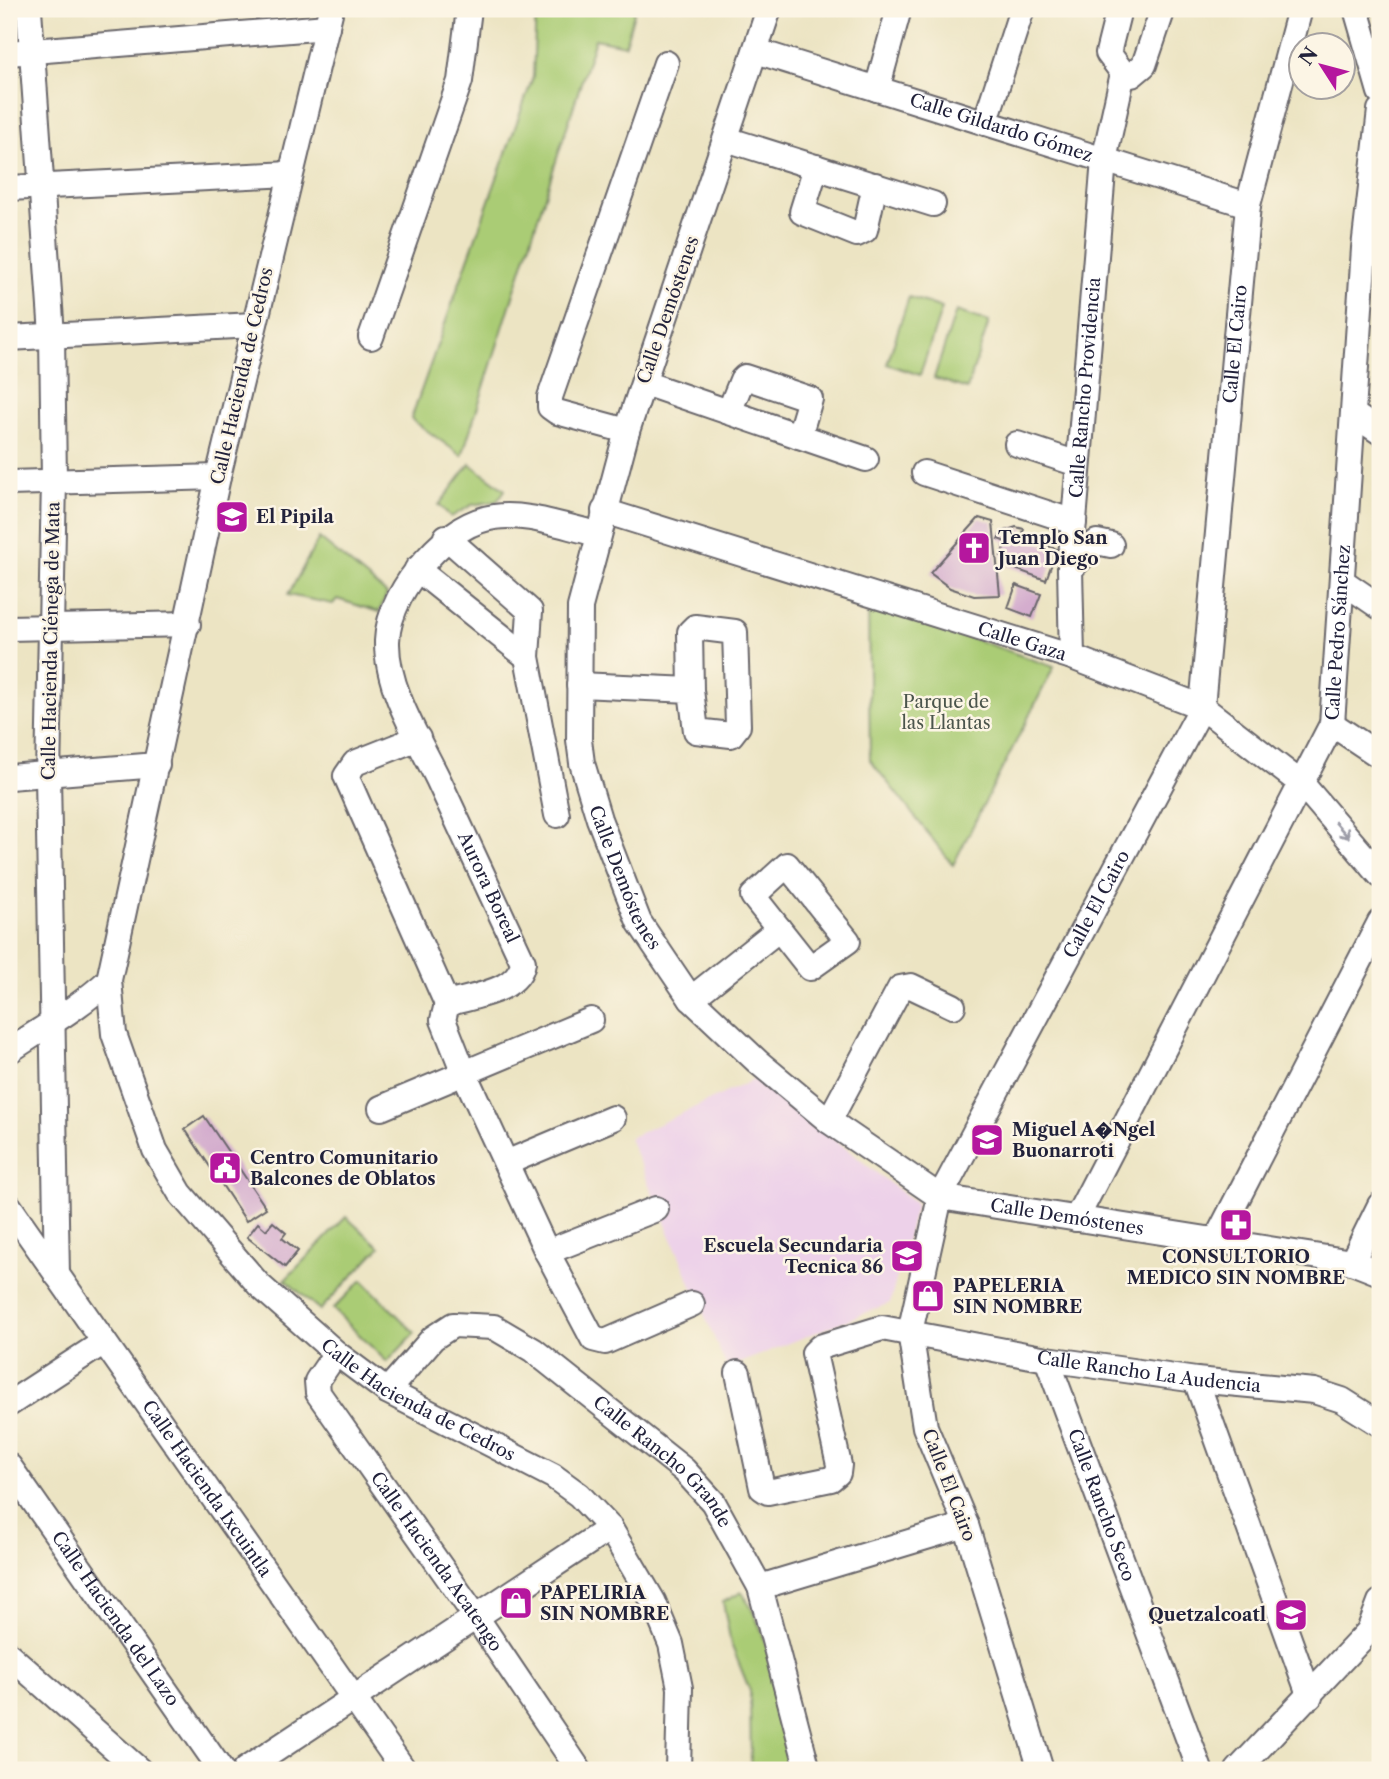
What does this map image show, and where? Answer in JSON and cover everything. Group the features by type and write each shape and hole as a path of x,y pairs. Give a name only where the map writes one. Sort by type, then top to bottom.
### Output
{"street":[{"name":"Calle Hacienda Ciénega de Mata","path":"29,9 21,52 42,185 52,335 54,480 48,776 50,1023 57,1275"},
{"path":"371,337 460,81 469,9"},
{"name":"Calle Demóstenes","path":"769,9 626,431 580,607 582,763 599,819 639,922 691,999 758,1062 829,1121 940,1197 1352,1262 1380,1273"},
{"path":"877,89 900,9"},
{"path":"985,123 1022,9"},
{"path":"1119,9 1107,48 1112,62 1123,73 1132,75 1143,68 1163,9"},
{"name":"Calle El Cairo","path":"1041,1770 966,1525 925,1427 910,1332 940,1197 1202,707 1248,205 1300,9"},
{"path":"1356,9 1380,92"},
{"path":"21,52 329,18"},
{"name":"Calle Hacienda de Cedros","path":"329,18 218,477 109,981 114,1034 155,1150 180,1193 259,1285 336,1353 387,1391 553,1476 579,1495 610,1528 653,1601 671,1644 680,1688 678,1770"},
{"name":"Calle Gildardo Gómez","path":"756,51 1248,205"},
{"path":"626,431 557,412 550,407 550,397 666,63"},
{"name":"Calle Rancho Providencia","path":"1072,657 1070,569 1104,160 1123,73"},
{"name":"Calle Pedro Sánchez","path":"1076,1219 1303,785 1332,724 1353,414 1372,253 1380,110"},
{"path":"726,139 933,204"},
{"path":"816,167 802,212 858,234 865,230 876,185"},
{"path":"9,188 290,174"},
{"path":"9,338 254,325"},
{"path":"729,412 739,384 746,377 755,378 810,399 799,436"},
{"path":"644,383 866,459"},
{"path":"1353,414 1380,432"},
{"path":"1017,444 1078,464"},
{"path":"924,473 1074,522"},
{"path":"9,484 54,480 218,477"},
{"name":"Aurora Boreal","path":"447,1004 510,984 521,974 523,962 399,695 387,643 396,606 417,569 446,537 473,520 495,516 544,522 601,523"},
{"name":"Calle Gaza","path":"601,523 1072,657 1202,707 1303,785 1380,875"},
{"path":"446,537 530,611 527,657 557,815"},
{"path":"1070,569 1097,542 1111,545"},
{"path":"417,569 527,657"},
{"path":"1342,581 1380,607"},
{"path":"9,628 188,624"},
{"path":"579,685 691,690"},
{"path":"1332,724 1380,756"},
{"path":"418,738 355,763 346,776 447,1004 443,1020 464,1073 547,1252 596,1342 605,1342 692,1304"},
{"path":"9,777 48,776 157,765"},
{"path":"787,865 848,941 810,968 779,929 753,896 787,865"},
{"path":"1216,1240 1380,922"},
{"path":"691,999 779,929"},
{"path":"9,1051 76,1009 109,981"},
{"path":"829,1121 897,992 903,986 911,986 953,1006"},
{"path":"76,1009 114,1034"},
{"path":"381,1108 591,1020"},
{"path":"506,1163 613,1118"},
{"path":"1352,1262 1380,1205"},
{"name":"Calle Hacienda Ixcuintla","path":"9,1206 354,1698 398,1766"},
{"path":"547,1252 656,1209"},
{"name":"Calle Rancho Grande","path":"387,1391 433,1338 453,1325 494,1327 533,1350 684,1470 713,1502 760,1587 808,1770"},
{"name":"Calle Rancho La Audencia","path":"737,1373 765,1491 772,1492 831,1479 838,1473 839,1465 814,1353 820,1347 882,1328 1047,1359 1196,1380 1314,1391 1342,1400 1380,1423"},
{"path":"9,1405 104,1342"},
{"name":"Calle Hacienda Acatengo","path":"336,1353 317,1381 318,1393 476,1617 579,1770"},
{"name":"Calle Rancho Seco","path":"1047,1359 1200,1770"},
{"path":"1196,1380 1310,1697"},
{"name":"Calle Hacienda del Lazo","path":"9,1466 221,1770"},
{"path":"760,1587 966,1525"},
{"path":"245,1770 610,1528"},
{"path":"1238,1770 1375,1629 1380,1602"},
{"path":"9,1655 139,1770"}],"shaded area":[{"path":"757,1078 916,1204 890,1303 727,1368 629,1138"}],"green space":[{"path":"536,9 635,9 625,45 595,39 462,456 411,419 533,77"},
{"path":"909,297 942,308 920,375 887,364"},
{"path":"956,311 989,322 967,389 934,378"},
{"path":"470,464 505,490 497,501 472,505 451,517 439,505"},
{"path":"319,538 387,594 379,612 337,599 333,604 288,595"},
{"name":"Parque de las Llantas","path":"868,602 1054,667 953,865 870,760"},
{"path":"346,1217 380,1247 320,1310 285,1280"},
{"path":"362,1280 415,1333 387,1362 333,1309"},
{"path":"742,1592 762,1633 769,1655 793,1770 751,1770 750,1691 731,1644 723,1602"}],"building":[{"name":"Templo San Juan Diego","path":"979,518 993,522 1000,595 974,596 950,588 930,573"},
{"path":"1016,527 1024,529 1022,537 1057,549 1046,580 1007,566 1009,559 1001,556 1006,542 998,539 1002,532"},
{"path":"1016,585 1041,594 1032,617 1008,608"},
{"name":"Centro Comunitario Balcones de Oblatos","path":"204,1116 266,1208 246,1221 185,1129"},
{"path":"273,1222 286,1233 282,1238 298,1251 285,1267 247,1237 258,1223 266,1230"}],"place":[{"name":"El Pipila","path":"232,517"},
{"name":"Templo San Juan Diego","path":"974,548"},
{"name":"Miguel A�Ngel Buonarroti","path":"987,1140"},
{"name":"Centro Comunitario Balcones de Oblatos","path":"225,1168"},
{"name":"CONSULTORIO MEDICO SIN NOMBRE","path":"1236,1225"},
{"name":"Escuela Secundaria Tecnica 86","path":"907,1256"},
{"name":"PAPELERIA SIN NOMBRE","path":"928,1296"},
{"name":"PAPELIRIA SIN NOMBRE","path":"516,1603"},
{"name":"Quetzalcoatl","path":"1291,1615"}]}
